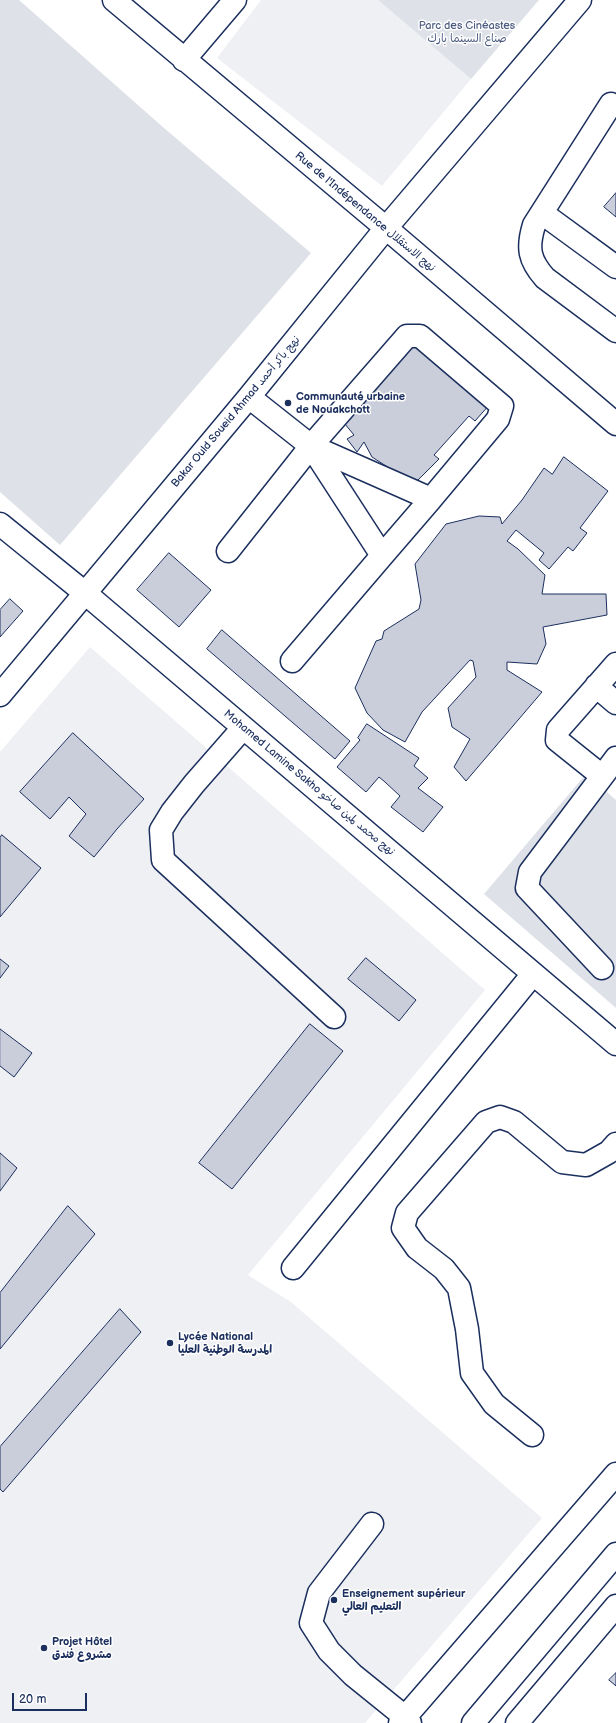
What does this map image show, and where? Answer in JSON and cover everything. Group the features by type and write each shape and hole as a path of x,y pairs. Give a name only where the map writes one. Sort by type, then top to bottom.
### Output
{"main road":[{"name":"Rue de l'Indépendance نهج الاستقلال","path":"114,0 386,228 616,424"},
{"path":"184,60 235,0"},
{"name":"Bakar Ould Soueid Ahmad نهج باكر أحمد","path":"0,695 250,397 386,228 580,0"},
{"path":"611,104 534,225 529,239 530,254 535,267 545,278 616,331"},
{"path":"542,214 616,267"},
{"path":"228,551 311,446 407,336 420,336 502,406 498,419 292,661"},
{"path":"250,397 311,446 431,499"},
{"path":"311,446 380,549 381,557"},
{"name":"Mohamed Lamine Sakho نهج محمد لمين صاخو","path":"0,524 85,593 616,1044"},
{"path":"602,776 557,740 558,730 616,664"},
{"path":"596,686 616,702"},
{"path":"243,728 194,784 172,812 161,830 163,860 334,1017"},
{"path":"602,968 527,888 530,872 616,758"},
{"path":"293,1268 533,974"},
{"path":"532,1436 494,1404 472,1373 467,1329 459,1288 444,1269 417,1248 403,1228 408,1212 486,1122 500,1117 514,1122 562,1162 586,1165 609,1152 616,1144"},
{"path":"372,1524 319,1593 311,1623 333,1655 353,1675 405,1721 616,1474"},
{"path":"474,1723 616,1554"},
{"path":"518,1723 616,1606"}],"shaded area":[{"path":"261,0 378,0 471,79 382,186 217,58"},
{"path":"90,647 485,990 248,1275 291,1302 542,1518 365,1723 0,1723 0,752"}],"green space":[{"path":"0,0 19,0 164,128 311,253 60,545 0,492"},
{"name":"Parc des Cinéastes صناع السينما بارك","path":"378,0 539,0 471,79"},
{"path":"586,774 616,800 616,1008 484,894"}],"building":[{"path":"616,193 616,217 604,207"},
{"path":"415,341 490,404 475,421 469,416 434,455 439,459 418,480 411,482 372,457 364,442 357,452 347,439 354,435 340,418"},
{"path":"564,457 608,491 580,528 587,533 573,551 568,547 549,569 539,560 544,553 516,530 507,541 518,549 545,575 542,594 606,594 607,615 543,627 546,644 537,664 507,662 507,670 542,692 466,781 454,767 470,739 452,727 448,708 476,677 473,661 470,660 422,712 405,742 383,730 367,713 355,688 376,641 382,639 384,631 419,609 421,600 415,564 446,524 479,516 500,517 502,524 522,500 544,468 552,474"},
{"path":"169,553 211,590 179,627 137,590"},
{"path":"10,599 23,611 0,637 0,610"},
{"path":"222,630 350,741 335,759 207,649"},
{"path":"367,724 419,758 414,766 428,778 418,788 443,807 423,832 391,807 400,796 379,777 366,792 337,767 360,740 358,738"},
{"path":"73,733 144,799 94,857 69,836 86,814 69,797 50,819 20,792"},
{"path":"2,835 41,868 0,917 0,838"},
{"path":"366,958 416,1000 399,1021 348,979"},
{"path":"0,959 9,966 0,978"},
{"path":"310,1024 343,1051 232,1189 199,1163"},
{"path":"0,1029 32,1053 14,1077 0,1066"},
{"path":"0,1153 17,1168 0,1191"},
{"path":"68,1206 95,1234 0,1349 0,1293"},
{"path":"120,1309 141,1332 3,1492 0,1489 0,1447"},
{"path":"616,1673 616,1686 609,1680"}],"place":[{"name":"Communauté urbaine de Nouakchott","path":"288,403"},
{"name":"Lycée National المدرسة الوطنية العليا","path":"170,1343"},
{"name":"Enseignement supérieur التعليم العالي","path":"334,1600"},
{"name":"Projet Hôtel مشروع فندق","path":"44,1648"}]}
